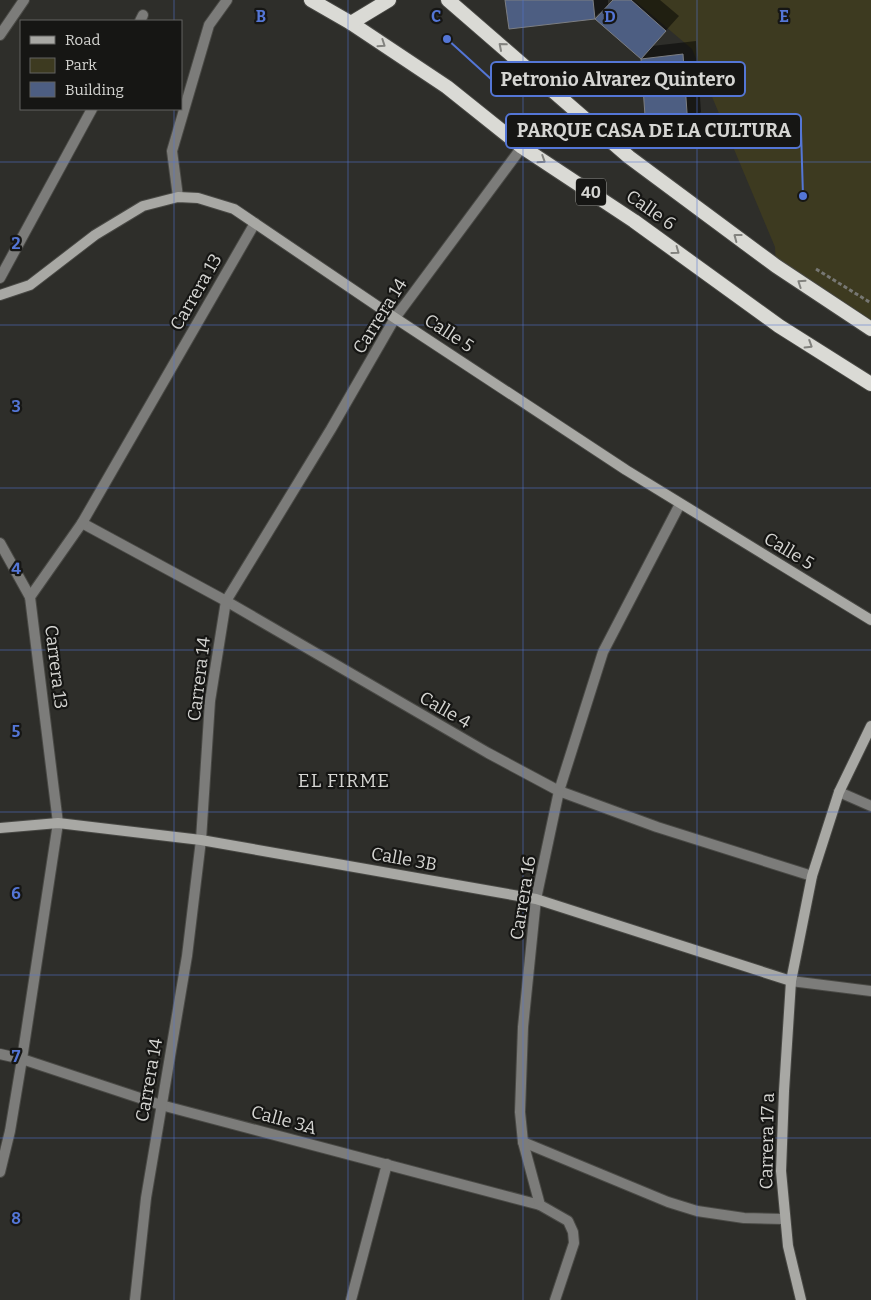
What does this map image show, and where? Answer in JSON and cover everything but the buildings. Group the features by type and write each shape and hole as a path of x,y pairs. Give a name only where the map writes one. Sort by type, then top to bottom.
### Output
{"highway":[{"name":"Calle 6","path":"311,0 351,23 447,87 522,146 634,221 779,326 871,384"},
{"path":"351,23 389,0"},
{"name":"Calle 6","path":"448,0 629,156 776,266 871,330"}],"main road":[{"name":"Calle 5","path":"0,295 30,285 95,235 143,206 178,197 198,198 234,209 395,318 626,470 871,620"},
{"name":"Carrera 17 a","path":"801,1300 788,1246 784,1219 782,1171 783,1108 791,981 812,876 839,792 871,726"},
{"name":"Calle 3B","path":"0,828 58,823 201,840 536,899 791,981"}],"street":[{"path":"0,35 24,0"},
{"path":"178,197 172,151 209,25 227,0"},
{"path":"0,278 91,110"},
{"name":"Carrera 14","path":"135,1300 146,1198 188,956 201,840 210,701 226,601 332,430 395,318 522,146"},
{"name":"Carrera 13","path":"0,1172 10,1131 22,1059 58,823 30,597 82,523 255,223"},
{"name":"Carrera 16","path":"540,1205 530,1174 523,1142 520,1112 523,1027 536,899 559,791 603,652 680,504"},
{"name":"Calle 4","path":"82,523 226,601 479,748 559,791 657,827 812,876"},
{"path":"0,543 30,597"},
{"path":"839,792 871,806"},
{"path":"791,981 871,991"},
{"name":"Calle 3A","path":"0,1054 22,1059 161,1104 540,1205"},
{"path":"523,1142 668,1202 697,1211 744,1218 784,1219"},
{"path":"351,1300 387,1164"},
{"path":"540,1205 568,1221 573,1232 574,1243 555,1300"}],"green space":[{"path":"634,0 871,0 871,329 776,266 775,247 692,49"}],"place":[{"name":"Petronio Alvarez Quintero","path":"447,39"},
{"name":"PARQUE CASA DE LA CULTURA","path":"803,196"}],"district":[{"name":"EL FIRME","path":"344,780"}]}
